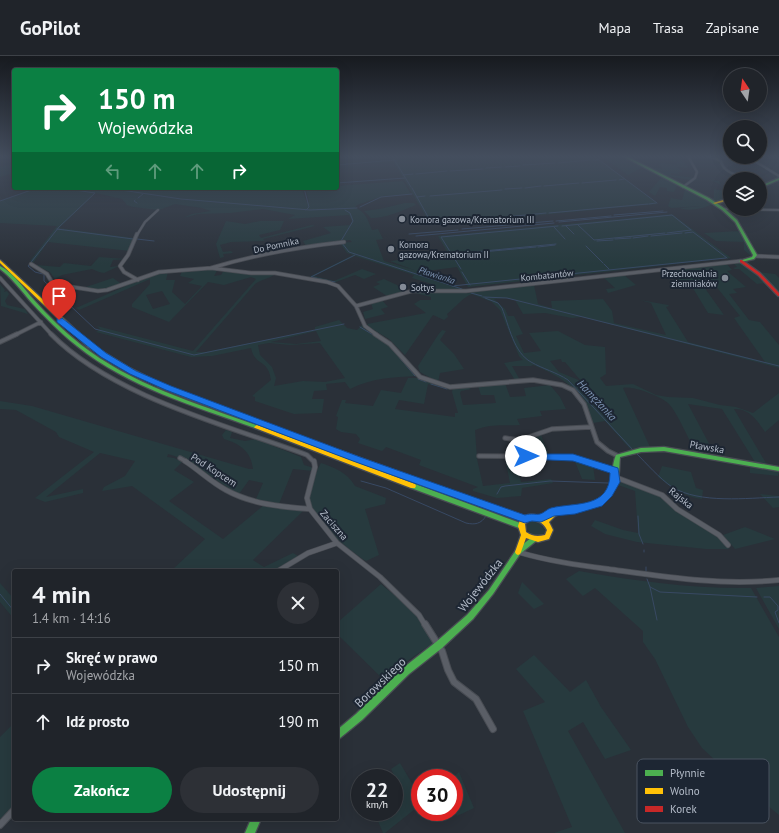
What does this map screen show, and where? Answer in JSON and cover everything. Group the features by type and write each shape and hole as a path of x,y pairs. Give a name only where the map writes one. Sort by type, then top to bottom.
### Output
{"street":[{"path":"695,192 715,203 723,210"},
{"path":"715,203 723,201"},
{"path":"138,280 124,272 120,266 129,257 137,234 158,210"},
{"path":"767,210 779,210"},
{"path":"730,216 736,221 755,256"},
{"name":"Do Pomnika","path":"211,268 227,263 308,246 344,242"},
{"path":"741,261 748,260 755,256 768,258 779,257"},
{"path":"0,261 16,273 59,320 79,337 104,355 133,372 207,404 525,519"},
{"path":"741,261 760,274 779,295"},
{"name":"Kombatantów","path":"356,306 412,291 469,291 741,261"},
{"path":"31,264 45,271 50,276 53,284 102,291 118,288 159,272 211,268 251,274 275,273 327,282 338,286 356,306 365,326 390,344 420,377 452,387 533,380 562,385 573,390 584,404 590,418 591,427 595,438 601,445 618,456 613,488 598,503 586,508 558,511 543,520"},
{"path":"0,267 9,274 73,340 98,358 128,375 163,392 520,526 524,534 534,539 543,539 548,535 549,527 543,520 532,516 525,519 520,526"},
{"name":"Zaciszna","path":"0,278 72,353 100,372 172,407 307,455 315,462 307,498 310,509 338,543 380,577 419,615 439,645 454,682 476,699 493,729"},
{"path":"0,342 41,322"},
{"path":"506,438 520,440 552,429 591,427"},
{"name":"Pławska","path":"618,456 649,449 664,450 779,469"},
{"name":"Rajska","path":"479,456 573,458 615,474 662,495 677,509 719,535 728,545"},
{"name":"Pod Kopcem","path":"180,458 233,494 283,507 310,509"},
{"name":"Wojewódzka","path":"518,552 524,534"},
{"name":"Wojewódzka","path":"439,645 470,617 490,592 518,552 534,539"},
{"path":"281,569 308,553 338,543"},
{"path":"518,552 564,564 662,578 706,582 752,583 779,580"},
{"name":"Borowskiego","path":"339,733 359,717 406,671 439,645"},
{"path":"0,825 12,812"},
{"path":"250,833 255,821"}],"green space":[{"path":"24,192 303,192 306,201 309,202 307,192 410,192 411,194 383,196 357,205 355,208 362,211 372,230 378,229 383,239 376,240 384,261 414,270 390,261 449,255 438,236 672,214 731,258 468,287 457,267 419,272 466,290 435,290 435,285 412,278 414,275 355,256 314,276 334,281 362,269 376,274 364,279 355,275 333,283 309,277 353,255 347,253 340,243 352,242 350,240 306,246 303,241 331,233 323,227 350,225 352,221 349,215 288,219 295,215 263,209 230,213 198,214 183,218 192,214 211,211 202,208 175,204 159,210 133,207 127,205 122,199 96,193 59,228 134,238 130,251 48,242 33,263 30,261 57,226 0,223 0,201"},
{"path":"412,192 643,192 658,204 431,225"},
{"path":"649,192 657,192 655,196"},
{"path":"684,192 691,192 713,204 692,210 680,208 702,206 671,208 668,206 671,198 682,200"},
{"path":"696,192 710,198 714,198 714,192 723,192 723,200 717,202"},
{"path":"405,203 414,203 416,205 394,214 377,218 371,218 364,211 380,209"},
{"path":"226,221 245,224 260,221 284,221 280,230 259,235 261,238 312,225 315,226 263,239 265,241 231,242 220,245 223,252 231,251 233,253 223,254 224,257 220,258 216,244"},
{"path":"739,231 752,254 751,256 744,250 744,242 716,241 704,233"},
{"path":"99,257 126,259 113,260 110,267 119,266 104,273 92,269 62,275 55,279 50,272 36,265 60,267 64,263 91,266"},
{"path":"741,262 754,270 766,283 757,284 739,269 733,268 737,267 734,264 731,264"},
{"path":"726,263 732,270 727,271 746,287 733,289 737,293 729,294 749,320 760,322 779,345 779,368 582,317 572,318 545,313 523,314 515,300 506,298 494,299 505,309 508,316 514,316 523,334 516,336 524,353 541,351 529,333 558,331 585,345 605,347 606,374 600,378 606,386 633,384 656,395 693,398 720,405 736,407 753,413 779,393 779,420 765,432 749,413 739,409 734,409 766,463 755,462 722,409 688,404 714,453 695,451 679,420 666,401 647,392 633,388 623,388 650,447 630,449 605,421 593,423 584,402 571,386 563,380 533,365 512,366 520,380 515,380 504,363 523,360 519,356 500,310 492,302 472,294 447,314 448,317 444,320 433,315 405,355 389,339 369,327 367,324 426,313 414,304 420,300 431,300 431,297 411,292 464,292 534,285 538,304 552,308 551,301 603,299 612,311 614,323 666,335 651,303 640,300 668,305 669,306 666,307 688,342 765,362 734,318 740,316 710,279 699,280 724,315 708,313 694,290 686,281 681,281 667,270","holes":["561,359 562,362 565,362 581,381 559,372 550,361"]},
{"path":"218,269 214,276 221,275 224,270 246,274 275,274 255,284 196,352 205,352 315,330 315,327 339,320 347,328 357,330 362,325 384,340 417,376 375,380 350,389 345,382 326,384 327,390 314,391 312,399 324,399 322,413 294,414 255,401 255,397 252,396 271,380 267,368 255,358 251,348 212,356 191,357 96,332 100,329 97,326 193,351 256,279 251,277 224,285 208,282 169,322 132,307 132,304 150,284 150,279 79,310 76,308 153,274 168,272 166,280 175,280 172,292 185,304 202,286 188,283 194,279 180,276 182,271","holes":["162,291 170,304 153,309 146,295","316,331 321,341 296,344 271,342","269,343 290,345 320,343 345,378 325,382 303,381 274,386 276,378 272,367 260,355 258,345"]},
{"path":"759,272 775,274 779,278 779,293"},
{"path":"624,275 636,285 608,293 606,289 615,288 603,277"},
{"path":"113,278 123,285 99,290 83,288"},
{"path":"384,279 397,285 403,292 387,296 373,287 380,284 376,282"},
{"path":"0,284 5,290 4,292 7,291 9,294 5,301 7,305 25,309 28,314 1,306"},
{"path":"382,300 388,307 381,309 385,314 365,319 363,312 373,309 371,303"},
{"path":"442,330 446,331 440,340 454,354 464,369 440,373 438,382 420,372 418,366"},
{"path":"408,378 419,378 450,388 450,390 428,384 424,404 399,400 395,409 455,417 455,413 458,413 452,392 453,388 468,387 471,389 461,391 460,393 463,405 496,403 494,395 481,395 478,386 505,383 510,397 526,396 524,388 550,385 560,397 566,409 540,411 542,416 517,419 520,425 492,426 475,430 477,459 483,486 510,483 505,458 515,459 521,482 551,479 553,483 522,488 521,496 497,498 473,491 473,489 478,487 419,465 421,460 386,447 382,451 358,443 360,439 356,434 341,432 336,429 338,417 336,416 342,400 346,400 345,403 373,406 381,390 401,393"},
{"path":"0,401 32,406 249,469 253,469 250,457 240,446 224,439 222,435 226,430 232,432 230,438 245,441 256,439 301,457 304,465 314,468 313,471 293,469 279,504 256,499 263,483 249,480 239,494 187,460 168,454 167,457 174,458 182,462 174,470 194,482 169,501 223,539 264,505 303,511 253,560 264,567 293,553 298,556 276,569 173,569 205,539 132,486 102,491 104,487 125,476 135,461 100,453 46,497 83,489 83,493 45,502 35,498 94,452 59,437 56,432 16,410 0,409"},
{"path":"541,435 549,455 537,455 532,438"},
{"path":"574,459 593,465 595,480 582,479"},
{"path":"321,463 344,474 355,486 386,498 385,504 365,509 379,555 366,561 333,535 318,517 313,509 310,497 313,482"},
{"path":"662,466 691,472 696,488 703,490 702,499 684,494 658,477"},
{"path":"750,466 779,471 778,476 750,473"},
{"path":"623,481 660,495 722,540 729,549 706,549 637,542 605,534 591,526 595,520 623,530 638,533 635,491 618,485"},
{"path":"760,494 779,496 779,507 773,508"},
{"path":"531,520 540,524 546,532 540,536 531,534 523,525 526,521"},
{"path":"745,527 775,539 735,549 723,535"},
{"path":"579,571 665,584 751,588 779,637 779,815 769,807 769,759 714,759 702,748 688,727 655,659 643,642 643,631 595,588 583,596 566,579"},
{"path":"522,582 544,604 534,609 518,593"},
{"path":"0,583 12,597 12,617 0,602"},
{"path":"381,584 404,603 420,619 431,635 433,643 406,662 386,682 339,636 339,621"},
{"path":"779,586 779,629 756,588"},
{"path":"534,655 570,692 586,680 601,707 631,750 605,759 583,722 568,731 625,833 554,833 572,827 523,711 545,702 516,669"},
{"path":"12,725 12,807 0,819 0,737"},
{"path":"400,763 411,782 411,812 403,819 403,769 391,769"},
{"path":"463,782 474,808 463,813"},
{"path":"378,821 400,821 385,833 383,833"}],"waterway":[{"path":"0,201 25,192"},
{"path":"57,229 95,193 90,192"},
{"name":"Pławianka","path":"136,192 181,199 306,210"},
{"path":"305,192 309,207 306,210"},
{"path":"414,192 417,197"},
{"path":"430,196 475,192"},
{"path":"643,192 657,203"},
{"name":"Pławianka","path":"138,198 143,194"},
{"path":"360,207 381,197 412,194"},
{"path":"417,197 425,196"},
{"path":"417,197 432,224 461,221"},
{"path":"135,200 134,201 137,203"},
{"path":"649,204 656,203"},
{"path":"549,213 648,204"},
{"name":"Pławianka","path":"306,210 357,208"},
{"name":"Pławianka","path":"341,241 353,221 350,213 345,210"},
{"path":"614,215 663,211"},
{"path":"559,222 667,212"},
{"path":"464,221 546,213"},
{"path":"562,226 672,215 691,230 667,233"},
{"path":"556,221 611,216"},
{"path":"462,229 553,221"},
{"path":"416,236 554,223"},
{"path":"578,225 594,240 665,233"},
{"path":"461,269 441,237 558,226"},
{"path":"566,226 574,234"},
{"path":"554,227 565,239"},
{"path":"43,274 35,272 28,266 57,229"},
{"path":"57,229 133,239"},
{"path":"409,234 458,230"},
{"path":"685,233 693,232 727,258"},
{"path":"651,236 682,233"},
{"path":"633,238 648,236"},
{"path":"615,239 631,238"},
{"path":"137,239 154,241"},
{"path":"597,241 613,240"},
{"name":"Pławianka","path":"342,243 349,252 453,286"},
{"path":"474,252 556,244"},
{"path":"538,247 555,245"},
{"path":"586,246 603,263"},
{"path":"482,252 536,247"},
{"path":"452,254 464,253"},
{"path":"335,282 311,277 355,255"},
{"path":"453,255 461,255"},
{"path":"470,284 726,258"},
{"path":"604,264 609,269"},
{"path":"462,272 470,284"},
{"path":"44,275 44,281 95,329 194,355 344,324"},
{"name":"Pławianka","path":"453,286 470,284"},
{"name":"Pławianka","path":"453,286 462,289"},
{"path":"471,293 482,296"},
{"path":"483,297 507,298 779,366"},
{"name":"Hamężanka","path":"485,298 498,303 502,308 516,346 525,358 568,380 633,450"},
{"path":"360,327 375,336"},
{"path":"388,344 415,376"},
{"path":"418,379 426,382"},
{"path":"431,384 447,389"},
{"path":"636,453 667,483 683,492 696,496 724,499 779,497"},
{"path":"361,481 386,488 466,523 478,523 486,516"},
{"path":"497,494 501,487 505,486 550,481 608,483"},
{"path":"638,516 639,534 643,544"},
{"path":"646,567 646,572"},
{"path":"647,579 650,587"},
{"path":"650,587 660,592 757,597"},
{"path":"650,587 657,620"},
{"path":"0,594 12,609"},
{"path":"764,597 770,597 778,606 778,610 775,612 779,623"}],"traffic: fast":[{"path":"695,192 723,209 736,221 755,255 753,258 741,261"},
{"path":"0,267 9,274 43,312 61,329 80,346 100,360 165,393 257,427"},
{"path":"160,385 215,407 419,482"},
{"path":"541,518 550,514 582,508 602,501 609,494 614,484 618,456 641,450 664,449 779,469"},
{"path":"413,486 521,526"},
{"path":"339,733 359,717 406,671 439,645 470,617 491,592 518,552 534,539"},
{"path":"250,833 255,821"}],"traffic: slow":[{"path":"715,203 723,201"},
{"path":"0,261 90,346 126,368 160,385"},
{"path":"257,427 413,486"},
{"path":"419,482 525,519"},
{"path":"545,521 557,511"},
{"path":"528,517 539,518 547,524 550,530 547,537 535,539 523,533 522,524 528,517"},
{"path":"518,552 524,534"}],"traffic: jam":[{"path":"741,261 759,274 779,295"}],"place":[{"name":"Komora gazowa/Krematorium III","path":"402,219"},
{"name":"Komora gazowa/Krematorium II","path":"391,249"},
{"name":"Przechowalnia ziemniaków","path":"725,278"},
{"name":"Sołtys","path":"403,287"}],"route":[{"path":"59,320 104,355 133,372 168,388 356,459 525,519 532,516 541,518 552,512 575,510 592,506 598,503 609,493 615,482 615,471 587,461 558,456 526,456"}]}
